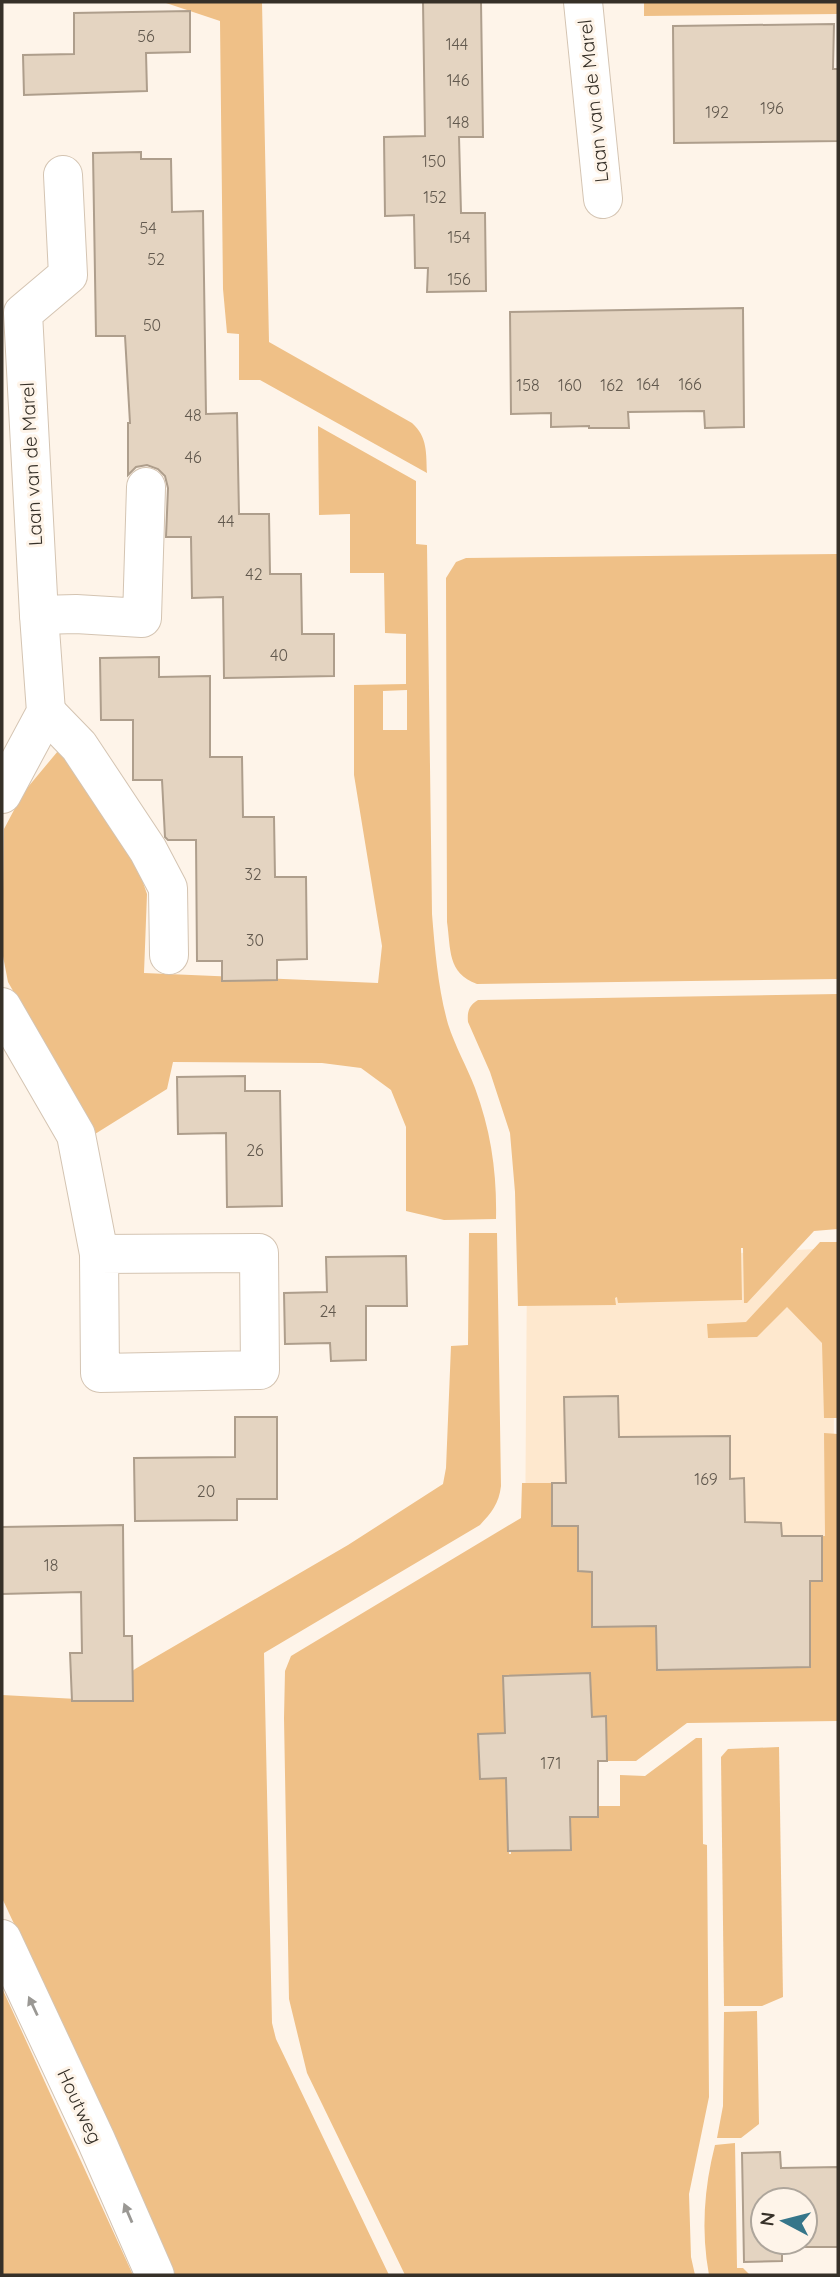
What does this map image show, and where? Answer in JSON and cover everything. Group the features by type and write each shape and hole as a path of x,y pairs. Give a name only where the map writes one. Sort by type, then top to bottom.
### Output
{"street":[{"name":"Laan van de Marel","path":"583,2 604,199"},
{"name":"Laan van de Marel","path":"46,712 13,309 68,275 63,175"},
{"path":"39,615 142,618 146,487"},
{"path":"2,794 46,712 79,746 148,850 168,888 169,955"},
{"path":"2,1007 76,1135 99,1254 100,1373 260,1370 259,1253 99,1254"},
{"name":"Houtweg","path":"2,1939 96,2140 155,2275"}],"shaded area":[{"path":"163,2 262,2 269,342 412,423 424,440 427,473 260,380 239,380 239,334 227,333 223,289 220,21"},
{"path":"644,2 838,2 838,14 644,16"},
{"path":"318,426 416,481 416,544 427,545 432,914 436,956 448,1024 481,1104 489,1136 494,1169 496,1219 444,1220 406,1211 406,1127 391,1090 361,1068 322,1063 173,1062 167,1089 95,1134 8,982 2,951 4,829 23,793 58,751 66,750 137,865 147,894 144,973 378,983 382,946 354,775 354,685 406,684 406,634 385,633 384,573 350,573 350,514 319,515","holes":["407,690 407,730 383,730 383,691"]},
{"path":"838,554 838,979 477,984 460,973 452,959 447,922 446,578 456,562 466,558"},
{"path":"838,994 838,1229 814,1231 747,1303 744,1303 741,1248 742,1300 618,1303 617,1297 616,1305 518,1306 515,1192 510,1133 490,1072 468,1022 468,1012 472,1004 478,1000"},
{"path":"469,1233 497,1233 501,1486 496,1503 480,1525 264,1653 272,2023 276,2039 389,2275 175,2275 2,1898 2,1695 96,1700 135,1669 348,1545 443,1484 451,1346 468,1345"},
{"path":"820,1242 838,1242 838,1418 824,1418 822,1343 787,1307 757,1337 708,1338 707,1324 746,1322"},
{"path":"835,1248 832,1704 647,1702 525,1551 527,1264"},
{"path":"824,1433 838,1434 838,1721 687,1723 636,1761 607,1761 605,1716 592,1717 590,1673 504,1676 505,1733 480,1779 506,1778 509,1854 511,1851 570,1850 570,1817 598,1817 598,1806 620,1806 620,1775 645,1776 696,1738 702,1738 703,1844 707,1845 709,2097 689,2194 691,2257 695,2275 405,2275 307,2073 289,1999 284,1718 285,1671 291,1656 521,1518 522,1483 552,1483 553,1526 583,1526 582,1539 578,1540 578,1571 592,1572 592,1627 651,1584 674,1633 656,1633 657,1669 810,1667 810,1581 822,1581 822,1536 825,1536"},
{"path":"779,1747 783,1997 762,2006 724,2006 721,1757 728,1749"},
{"path":"2,1988 133,2275 2,2275"},
{"path":"757,2011 759,2124 741,2138 717,2138 723,2106 724,2012"},
{"path":"735,2143 737,2268 743,2268 750,2275 709,2275 704,2226 711,2161 715,2145"}],"building":[{"path":"423,2 481,2 483,137 459,137 461,213 485,213 486,291 427,292 428,268 415,268 414,215 385,216 384,137 425,136"},
{"path":"190,11 190,52 146,53 147,91 24,95 23,55 74,54 74,13"},
{"path":"834,24 833,69 838,69 838,141 674,143 673,26"},
{"path":"141,152 141,159 171,159 172,212 203,211 206,414 237,413 239,514 269,514 270,574 301,574 302,634 334,634 334,676 224,678 223,597 192,598 191,537 166,537 168,488 165,476 158,469 147,465 136,467 128,475 130,423 125,336 96,336 93,153"},
{"path":"743,308 744,427 705,428 704,411 628,412 629,428 551,427 551,413 511,414 510,312"},
{"path":"159,657 159,677 210,676 210,757 242,757 243,817 274,817 275,877 306,877 307,959 277,960 277,980 222,981 222,961 197,961 196,840 168,840 165,837 162,780 133,780 133,720 101,720 100,658"},
{"path":"245,1076 245,1091 280,1091 282,1206 227,1207 226,1133 178,1134 177,1077"},
{"path":"406,1256 407,1306 366,1306 366,1360 331,1361 330,1343 285,1344 284,1293 327,1292 326,1257"},
{"path":"618,1396 619,1437 730,1436 730,1479 744,1478 745,1522 781,1523 782,1536 822,1536 822,1581 810,1581 810,1667 657,1670 656,1626 592,1627 592,1572 578,1571 578,1526 552,1526 552,1483 566,1483 564,1397"},
{"path":"235,1417 277,1417 277,1499 237,1499 237,1520 135,1521 134,1458 235,1457"},
{"path":"123,1525 124,1636 132,1636 133,1701 72,1701 70,1653 82,1653 81,1592 2,1594 2,1527"},
{"path":"590,1673 592,1717 606,1716 607,1761 598,1761 598,1817 570,1817 571,1850 508,1851 506,1778 480,1779 478,1734 505,1733 503,1676"},
{"path":"780,2152 781,2168 838,2167 838,2247 819,2247 819,2186 749,2186 749,2256 782,2256 782,2261 744,2262 742,2153"}]}
